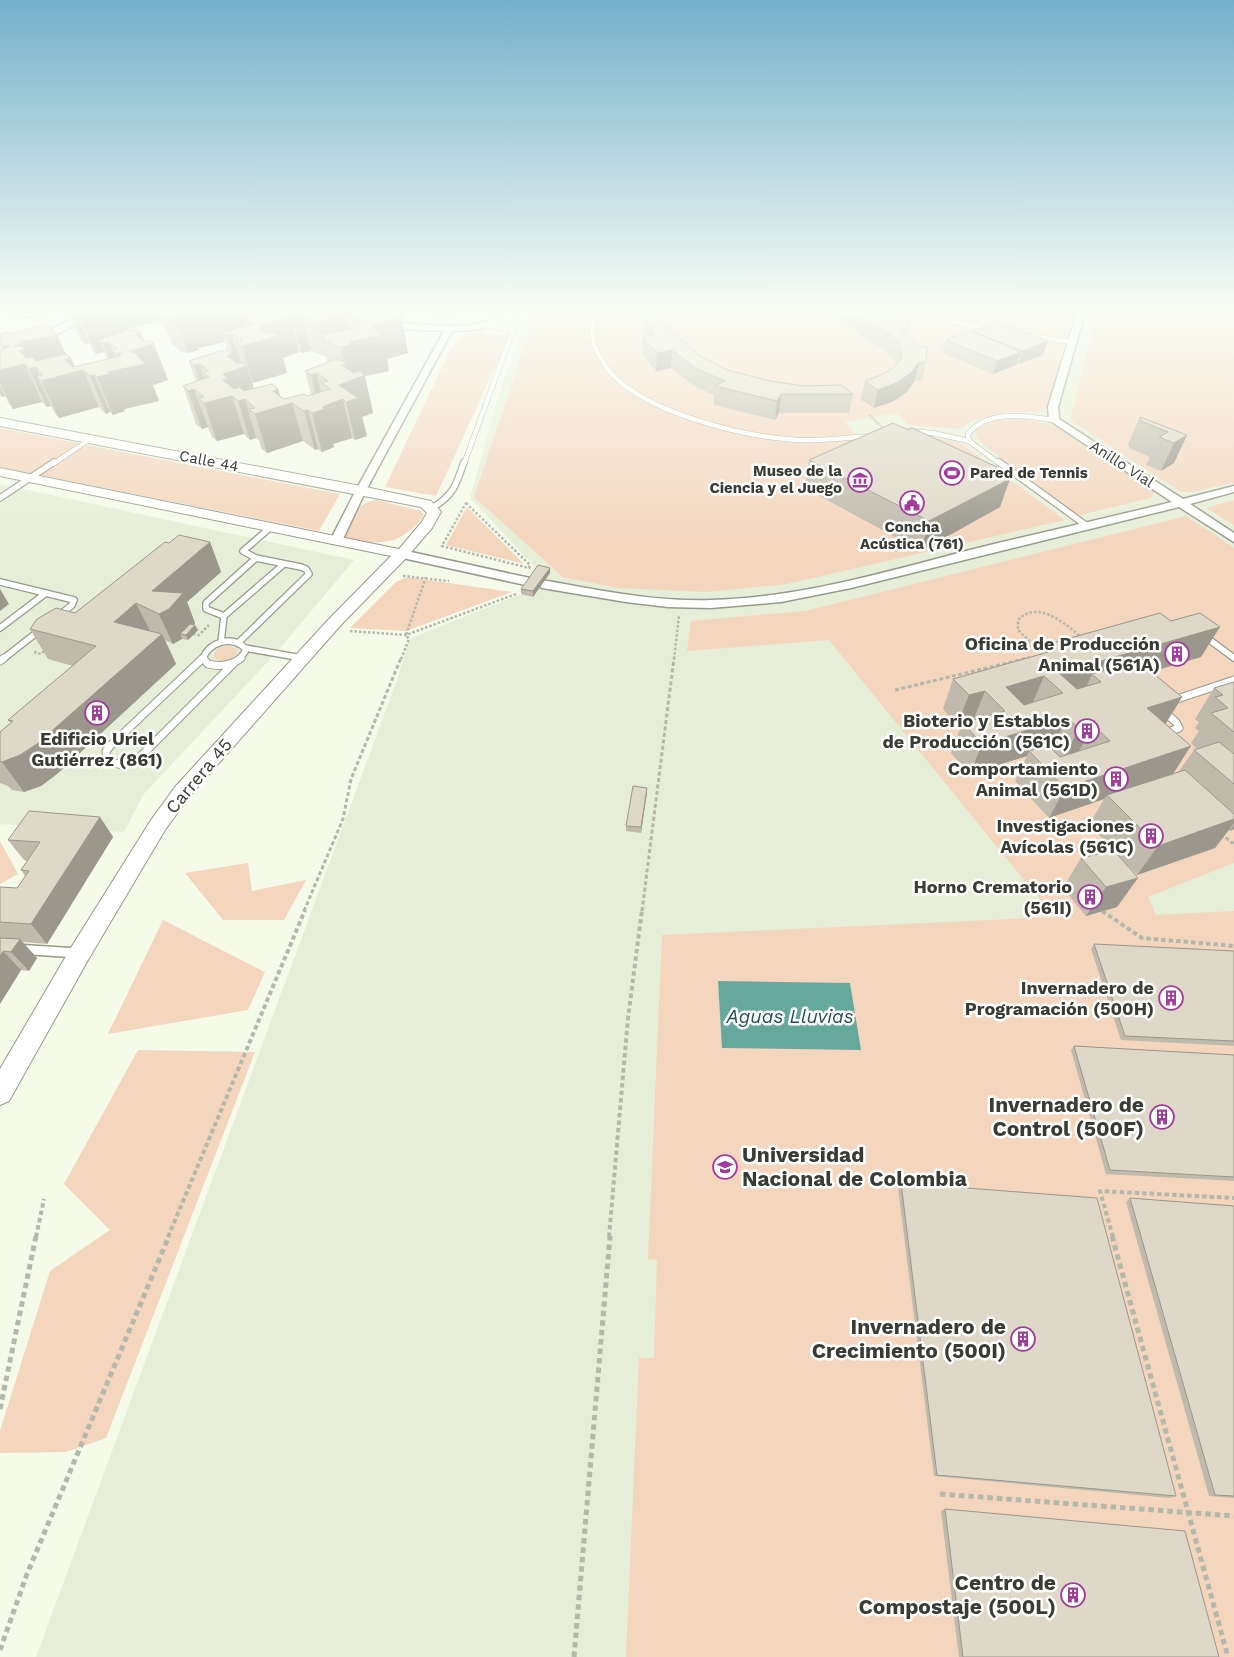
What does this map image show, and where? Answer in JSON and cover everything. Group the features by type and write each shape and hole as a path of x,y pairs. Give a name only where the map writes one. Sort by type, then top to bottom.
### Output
{"street":[{"path":"336,540 416,389"},
{"path":"1054,420 1053,407 1058,389"},
{"name":"Anillo Vial","path":"1054,420 1234,538"},
{"name":"Calle 44","path":"0,422 361,490 417,502 432,508"},
{"path":"0,472 336,540 536,583 680,604 743,603 807,594 1183,504 1234,489"},
{"name":"Carrera 45","path":"0,1093 80,953 158,825 182,792 302,658 402,554 427,525 434,512 432,508"}],"lane":[{"path":"432,508 447,499 455,488 491,389"},
{"path":"632,389 658,404 711,424 772,437 819,440 872,435"},
{"path":"969,441 968,434 970,430 978,424 991,420 1018,416 1054,420"},
{"path":"890,434 917,430 969,441 1087,526"},
{"path":"0,498 90,439"},
{"path":"245,648 243,656 138,759 122,765 107,761 106,751 111,745 203,658 207,649 221,642 239,642 308,577 309,574 306,569 256,558 243,550 272,528"},
{"path":"224,616 206,609 206,603 256,558"},
{"path":"221,642 224,616 284,564"},
{"path":"0,582 70,599 74,602 0,661"},
{"path":"0,628 46,593"},
{"path":"1198,631 1234,658"},
{"path":"239,642 245,648 302,658"},
{"path":"203,658 208,664 214,666 234,663"},
{"path":"1166,702 1234,680"},
{"path":"1156,706 1176,722 1179,728 1157,736"},
{"path":"0,948 80,953"}],"path":[{"path":"869,415 890,434"},
{"path":"466,503 530,565 529,568 442,546 466,503"},
{"path":"400,577 455,582"},
{"path":"0,1650 27,1574 343,819 351,779 409,639 406,635 426,578"},
{"path":"344,630 406,635 524,591 514,590"},
{"path":"574,1657 628,1018 680,604"},
{"path":"895,690 1044,654 1021,634 1017,626 1018,620 1028,614 1039,613 1057,618 1082,638"},
{"path":"193,634 199,636 209,625"},
{"path":"17,648 41,654 50,646"},
{"path":"1219,831 1232,843 1234,842"},
{"path":"1102,912 1142,938 1234,946"},
{"path":"1228,1657 1100,1191 1234,1198"},
{"path":"0,1409 44,1199"},
{"path":"940,1494 1234,1516"}],"shaded area":[{"path":"431,389 485,389 436,496 385,487"},
{"name":"Universidad Nacional de Colombia","path":"501,389 1234,389 1234,1657 36,1657 398,677 409,639 521,594 539,571 470,498"},
{"path":"510,389 1053,389 1048,407 1039,412 1006,412 973,421 959,429 908,425 897,413 845,422 864,445 915,435 959,442 1065,520 787,584 707,592 618,588 563,577 474,497"},
{"path":"1078,389 1234,389 1234,483 1190,492 1181,492 1070,420"},
{"path":"1021,419 1059,428 1155,492 1151,498 1080,515 1072,512 980,442 974,430 998,420"},
{"path":"0,428 340,494 319,531 0,467"},
{"path":"0,484 354,560 276,653 143,795 124,832 0,824"},
{"path":"377,500 421,511 424,515 407,533 388,541 368,542 344,538 359,508 369,501"},
{"path":"1234,500 1234,525 1206,508"},
{"path":"467,507 524,564 446,545"},
{"path":"1186,516 1234,548 1234,863 1148,897 1156,915 1234,911 1234,1657 626,1657 639,1358 654,1358 657,1260 648,1259 662,935 1054,917 829,640 687,651 691,621 805,611"},
{"path":"405,578 512,592 406,631 350,628 396,582"},
{"path":"231,646 238,651 234,657 224,661 214,658 214,653 219,648"},
{"path":"0,841 18,874 0,884"},
{"path":"248,863 252,891 306,880 284,920 223,920 185,873"},
{"path":"163,920 265,972 248,1010 108,1034"},
{"path":"138,1050 255,1052 106,1438 66,1452 0,1453 0,1431 50,1271 110,1230 64,1184"}],"water":[{"name":"Aguas Lluvias","path":"718,981 850,983 861,1050 722,1048"}],"building":[{"path":"194,389 242,389 244,391 277,389 273,391 284,399 304,394 307,396 329,389 345,389 358,398 346,402 343,399 322,407 325,409 312,413 308,410 304,411 292,403 255,414 249,409 255,408 245,399 238,401 232,396 204,403 198,398 204,397"},
{"path":"729,389 847,389 853,394 781,394 777,401"},
{"path":"1140,417 1187,435 1174,443 1159,437 1168,432 1141,421"},
{"path":"893,423 908,430 912,428 997,467 992,470 1010,479 929,521 809,460"},
{"path":"179,535 210,542 152,591 183,593 169,609 159,614 136,603 114,622 162,634 37,744 20,755 2,762 0,761 0,732 13,721 8,720 96,646 30,629 37,619 56,608 75,613 165,542 169,543"},
{"path":"538,565 550,568 533,591 521,589"},
{"path":"1160,613 1171,621 1200,613 1220,627 1059,673 1077,689 1101,682 1092,674 1138,661 1182,697 1147,708 1191,746 1065,788 1029,751 1048,745 1060,757 1110,741 1093,725 1079,729 1067,718 982,744 963,723 1005,711 985,691 969,695 953,679 1052,651 1045,645","holes":["1044,676 1063,693 1024,705 1006,687"]},
{"path":"190,624 195,625 186,635 180,634"},
{"path":"1234,682 1234,732 1211,713 1228,708 1215,697 1223,695 1214,688"},
{"path":"1219,742 1234,754 1234,784 1194,750"},
{"path":"1185,770 1234,814 1234,819 1158,846 1107,795"},
{"path":"633,786 647,788 641,827 626,826"},
{"path":"29,811 100,817 31,924 0,922 0,887 17,888 29,871 21,870 40,842 8,840"},
{"path":"1100,844 1105,850 1112,848 1138,878 1106,887 1081,858 1098,854 1091,847"},
{"path":"0,938 20,939 11,952 3,951 0,957"},
{"name":"Invernadero de Programación (500H)","path":"1094,944 1234,951 1234,1041 1125,1036"},
{"name":"Invernadero de Control (500F)","path":"1074,1046 1234,1055 1234,1177 1110,1170"},
{"name":"Invernadero de Crecimiento (500I)","path":"901,1183 1097,1198 1176,1496 937,1475"},
{"path":"1130,1198 1234,1206 1234,1496 1215,1495"},
{"name":"Centro de Compostaje (500L)","path":"945,1509 1185,1531 1219,1657 963,1657"}],"place":[{"name":"Pared de Tennis","path":"952,473"},
{"name":"Museo de la Ciencia y el Juego","path":"860,480"},
{"name":"Concha Acústica (761)","path":"912,503"},
{"name":"Oficina de Producción Animal (561A)","path":"1177,654"},
{"name":"Edificio Uriel Gutiérrez (861)","path":"97,713"},
{"name":"Bioterio y Establos de Producción (561C)","path":"1087,731"},
{"name":"Comportamiento Animal (561D)","path":"1116,779"},
{"name":"Investigaciones Avícolas (561C)","path":"1151,836"},
{"name":"Horno Crematorio (561I)","path":"1090,897"},
{"name":"Invernadero de Programación (500H)","path":"1171,998"},
{"name":"Invernadero de Control (500F)","path":"1162,1117"},
{"name":"Universidad Nacional de Colombia","path":"725,1167"},
{"name":"Invernadero de Crecimiento (500I)","path":"1023,1339"},
{"name":"Centro de Compostaje (500L)","path":"1073,1595"}]}
